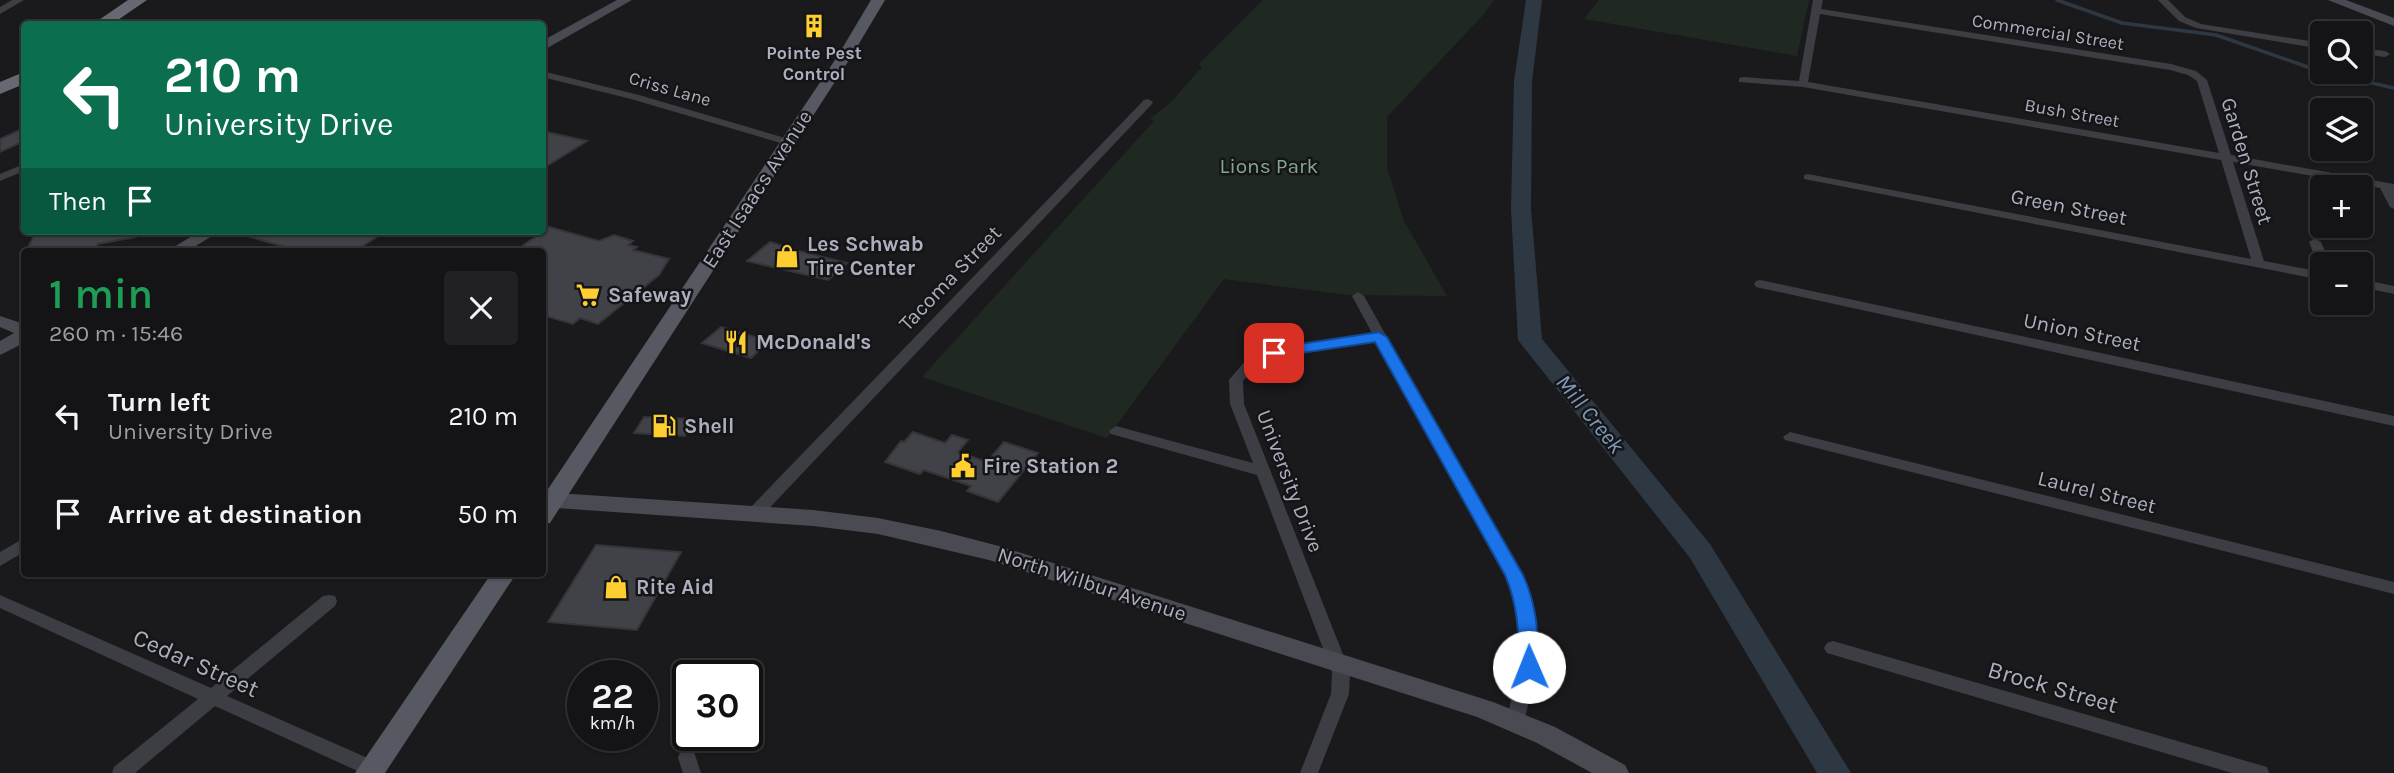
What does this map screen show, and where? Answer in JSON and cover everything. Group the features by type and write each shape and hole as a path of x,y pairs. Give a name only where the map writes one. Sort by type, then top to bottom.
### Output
{"highway":[{"path":"106,21 139,0"},
{"path":"124,21 156,0"},
{"path":"0,79 21,68"},
{"path":"0,89 21,78"}],"main road":[{"path":"546,45 626,0"},
{"name":"East Isaacs Avenue","path":"546,505 788,142 878,0"},
{"path":"2334,0 2394,22"},
{"path":"181,248 205,235"},
{"path":"0,321 21,332"},
{"path":"0,349 21,335"},
{"name":"North Wilbur Avenue","path":"546,505 754,514 856,523 967,545 1516,721 1616,773"},
{"path":"371,771 502,577"}],"street":[{"path":"0,11 19,0"},
{"path":"1803,84 1818,0"},
{"path":"2163,0 2189,23 2224,32 2310,44"},
{"name":"Commercial Street","path":"1816,11 2158,65 2192,73"},
{"path":"2373,52 2385,54"},
{"name":"Garden Street","path":"2192,73 2202,80 2259,264"},
{"name":"Criss Lane","path":"546,75 635,97 788,142"},
{"name":"Bush Street","path":"1743,80 1803,84 2389,186"},
{"name":"Tacoma Street","path":"754,514 1148,102"},
{"path":"0,178 21,168"},
{"name":"Green Street","path":"1808,177 2310,274"},
{"path":"2389,186 2394,205"},
{"path":"2315,242 2319,252"},
{"name":"Union Street","path":"1760,284 2394,421"},
{"path":"2373,286 2394,290"},
{"path":"1358,296 1522,593 1528,619 1529,667 1516,721"},
{"name":"University Drive","path":"1309,773 1340,694 1338,663 1237,404 1236,380 1241,372 1261,356 1379,337"},
{"path":"1116,431 1265,472"},
{"name":"Laurel Street","path":"1790,437 2394,588"},
{"path":"0,560 21,546"},
{"name":"Cedar Street","path":"0,601 371,771"},
{"path":"121,773 329,601"},
{"name":"Brock Street","path":"1833,648 2260,773"}],"green space":[{"name":"Lions Park","path":"1263,0 1494,0 1387,117 1387,168 1404,221 1447,296 1348,295 1224,279 1107,438 922,377 1154,121 1150,119 1172,101 1202,67 1199,64"},
{"path":"1599,0 1809,0 1797,56 1584,19"}],"building":[{"path":"21,129 21,142 0,152 0,139"},
{"path":"546,132 587,141 546,167"},
{"name":"Safeway","path":"549,227 599,241 614,235 633,241 628,245 637,247 633,250 669,259 659,275 598,324 580,318 573,324 546,316 546,248 520,248 538,235 546,235"},
{"path":"34,235 136,235 98,244 96,248 28,248"},
{"path":"244,235 380,235 359,248 288,248"},
{"name":"Les Schwab Tire Center","path":"770,242 847,263 828,280 747,261"},
{"name":"McDonald's","path":"721,327 769,341 751,358 702,343"},
{"name":"Shell","path":"644,417 694,419 685,436 634,433"},
{"name":"Fire Station 2","path":"913,432 945,443 952,435 968,440 958,452 987,462 1004,442 1038,453 998,502 967,491 971,486 924,470 920,474 885,462 901,441 904,442"},
{"name":"Rite Aid","path":"596,545 681,552 637,630 548,622"}],"waterway":[{"name":"Mill Creek","path":"1534,0 1523,81 1521,209 1530,340 1700,551 1835,773"},
{"path":"2057,0 2122,23 2216,35 2319,71 2394,88"}],"place":[{"name":"Pointe Pest Control","path":"814,26"},
{"name":"Les Schwab Tire Center","path":"787,256"},
{"name":"Safeway","path":"588,295"},
{"name":"McDonald's","path":"736,342"},
{"name":"Shell","path":"664,426"},
{"name":"Fire Station 2","path":"963,466"},
{"name":"Rite Aid","path":"616,587"}],"route":[{"path":"1274,353 1379,337 1514,575 1522,593 1528,619 1529,667"}]}
